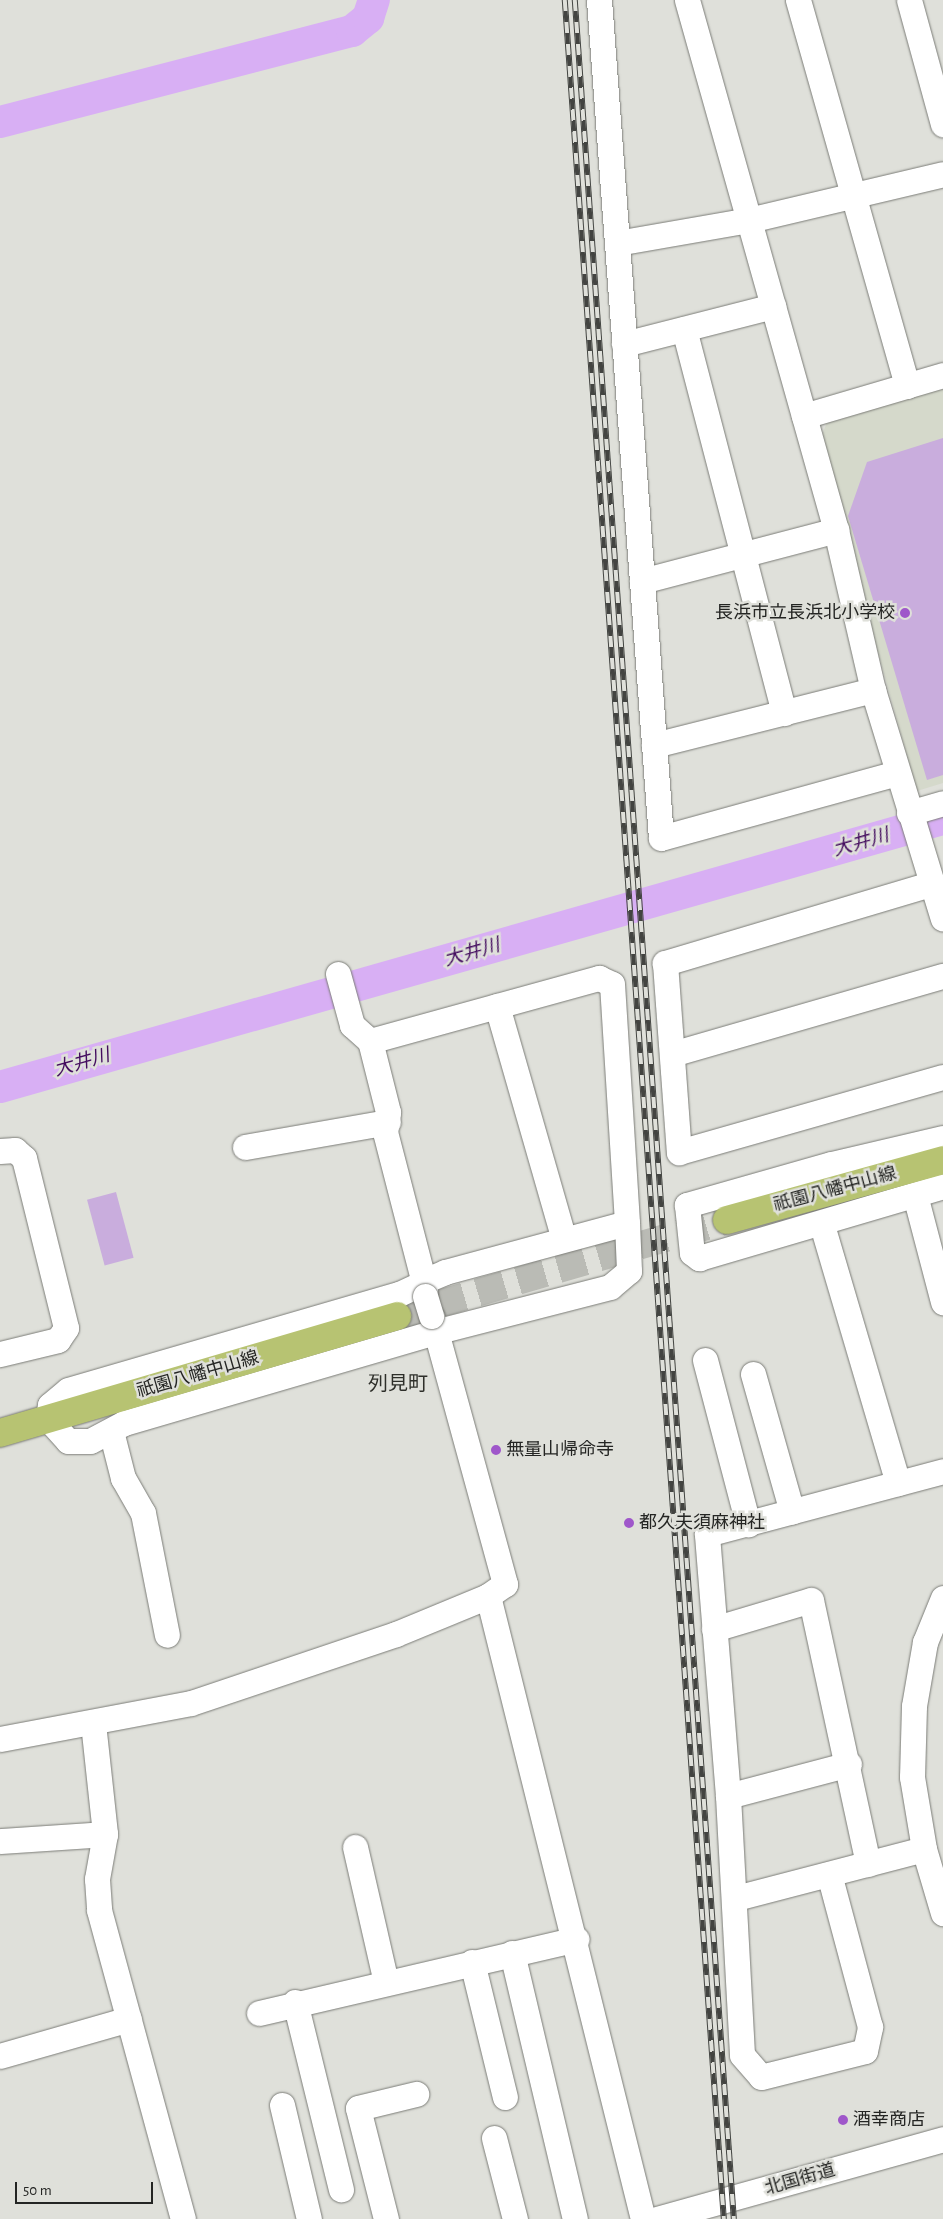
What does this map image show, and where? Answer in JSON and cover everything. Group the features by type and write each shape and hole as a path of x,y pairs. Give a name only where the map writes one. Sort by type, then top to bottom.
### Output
{"main road":[{"name":"祇園八幡中山線","path":"727,1220 943,1160"},
{"name":"祇園八幡中山線","path":"0,1433 397,1316"}],"street":[{"path":"599,0 660,838 897,773"},
{"path":"687,0 836,530 874,690 897,773 930,884 943,919"},
{"path":"798,0 907,386"},
{"path":"909,0 943,124"},
{"path":"617,243 749,220 943,174"},
{"path":"624,344 773,306"},
{"path":"684,329 746,555 784,713"},
{"path":"804,416 943,375"},
{"path":"642,581 836,530"},
{"path":"654,745 874,690"},
{"path":"912,823 943,802"},
{"path":"930,884 665,963 679,1152 943,1078"},
{"path":"672,1054 943,976"},
{"path":"370,1041 600,978 612,984 627,1223 629,1271 610,1287 429,1307 399,1294 68,1390 50,1405 48,1419 59,1435 78,1444 111,1431 124,1423 429,1307 564,1239 627,1223"},
{"path":"0,1738 93,1723 191,1703 396,1634 488,1596 505,1584 429,1307 384,1132 388,1122 370,1041 352,1025 340,983"},
{"path":"497,1006 564,1239"},
{"path":"245,1147 388,1122"},
{"path":"943,1138 831,1164 687,1205 692,1252 699,1258 822,1225 943,1186"},
{"path":"0,1151 15,1150 24,1158 66,1328 58,1340 0,1354"},
{"path":"915,1195 943,1302"},
{"path":"822,1225 898,1483"},
{"path":"705,1360 748,1524"},
{"path":"753,1374 792,1512"},
{"path":"111,1431 123,1478 143,1513 167,1635"},
{"path":"829,1874 870,2028 865,2051 761,2077 742,2055 736,1898 707,1534 943,1471"},
{"path":"488,1596 576,1938 643,2219"},
{"path":"943,1598 925,1642 914,1706 912,1777 924,1849 943,1914"},
{"path":"714,1629 811,1600 849,1764 868,1864"},
{"path":"93,1723 105,1834 96,1879 99,1910 183,2219"},
{"path":"728,1796 849,1764"},
{"path":"0,1841 105,1834"},
{"path":"355,1847 386,1982"},
{"path":"736,1898 924,1849"},
{"path":"259,2013 295,2002 576,1938"},
{"path":"512,1953 575,2219"},
{"path":"472,1962 505,2097"},
{"path":"295,2002 341,2189"},
{"path":"0,2056 129,2019"},
{"path":"386,2219 358,2108 416,2094"},
{"path":"282,2105 309,2219"},
{"path":"494,2138 515,2219"},
{"name":"北国街道","path":"657,2219 943,2139"}],"shaded area":[{"name":"長浜市立長浜北小学校","path":"943,384 943,783 917,791 819,442 828,420"},
{"name":"長浜市立長浜北小学校","path":"943,438 943,775 927,780 848,516 867,462"},
{"path":"116,1192 134,1258 105,1265 87,1200"}],"waterway":[{"path":"0,122 352,31 368,18 374,0"},
{"name":"大井川","path":"0,1087 943,819"}],"tunnel":[{"path":"397,1316 727,1220"}],"railway":[{"path":"565,0 724,2219"},
{"path":"575,0 734,2219"}],"place":[{"name":"長浜市立長浜北小学校","path":"905,613"},
{"name":"無量山帰命寺","path":"496,1450"},
{"name":"都久夫須麻神社","path":"629,1523"},
{"name":"酒幸商店","path":"843,2120"}],"district":[{"name":"列見町","path":"398,1384"}]}
